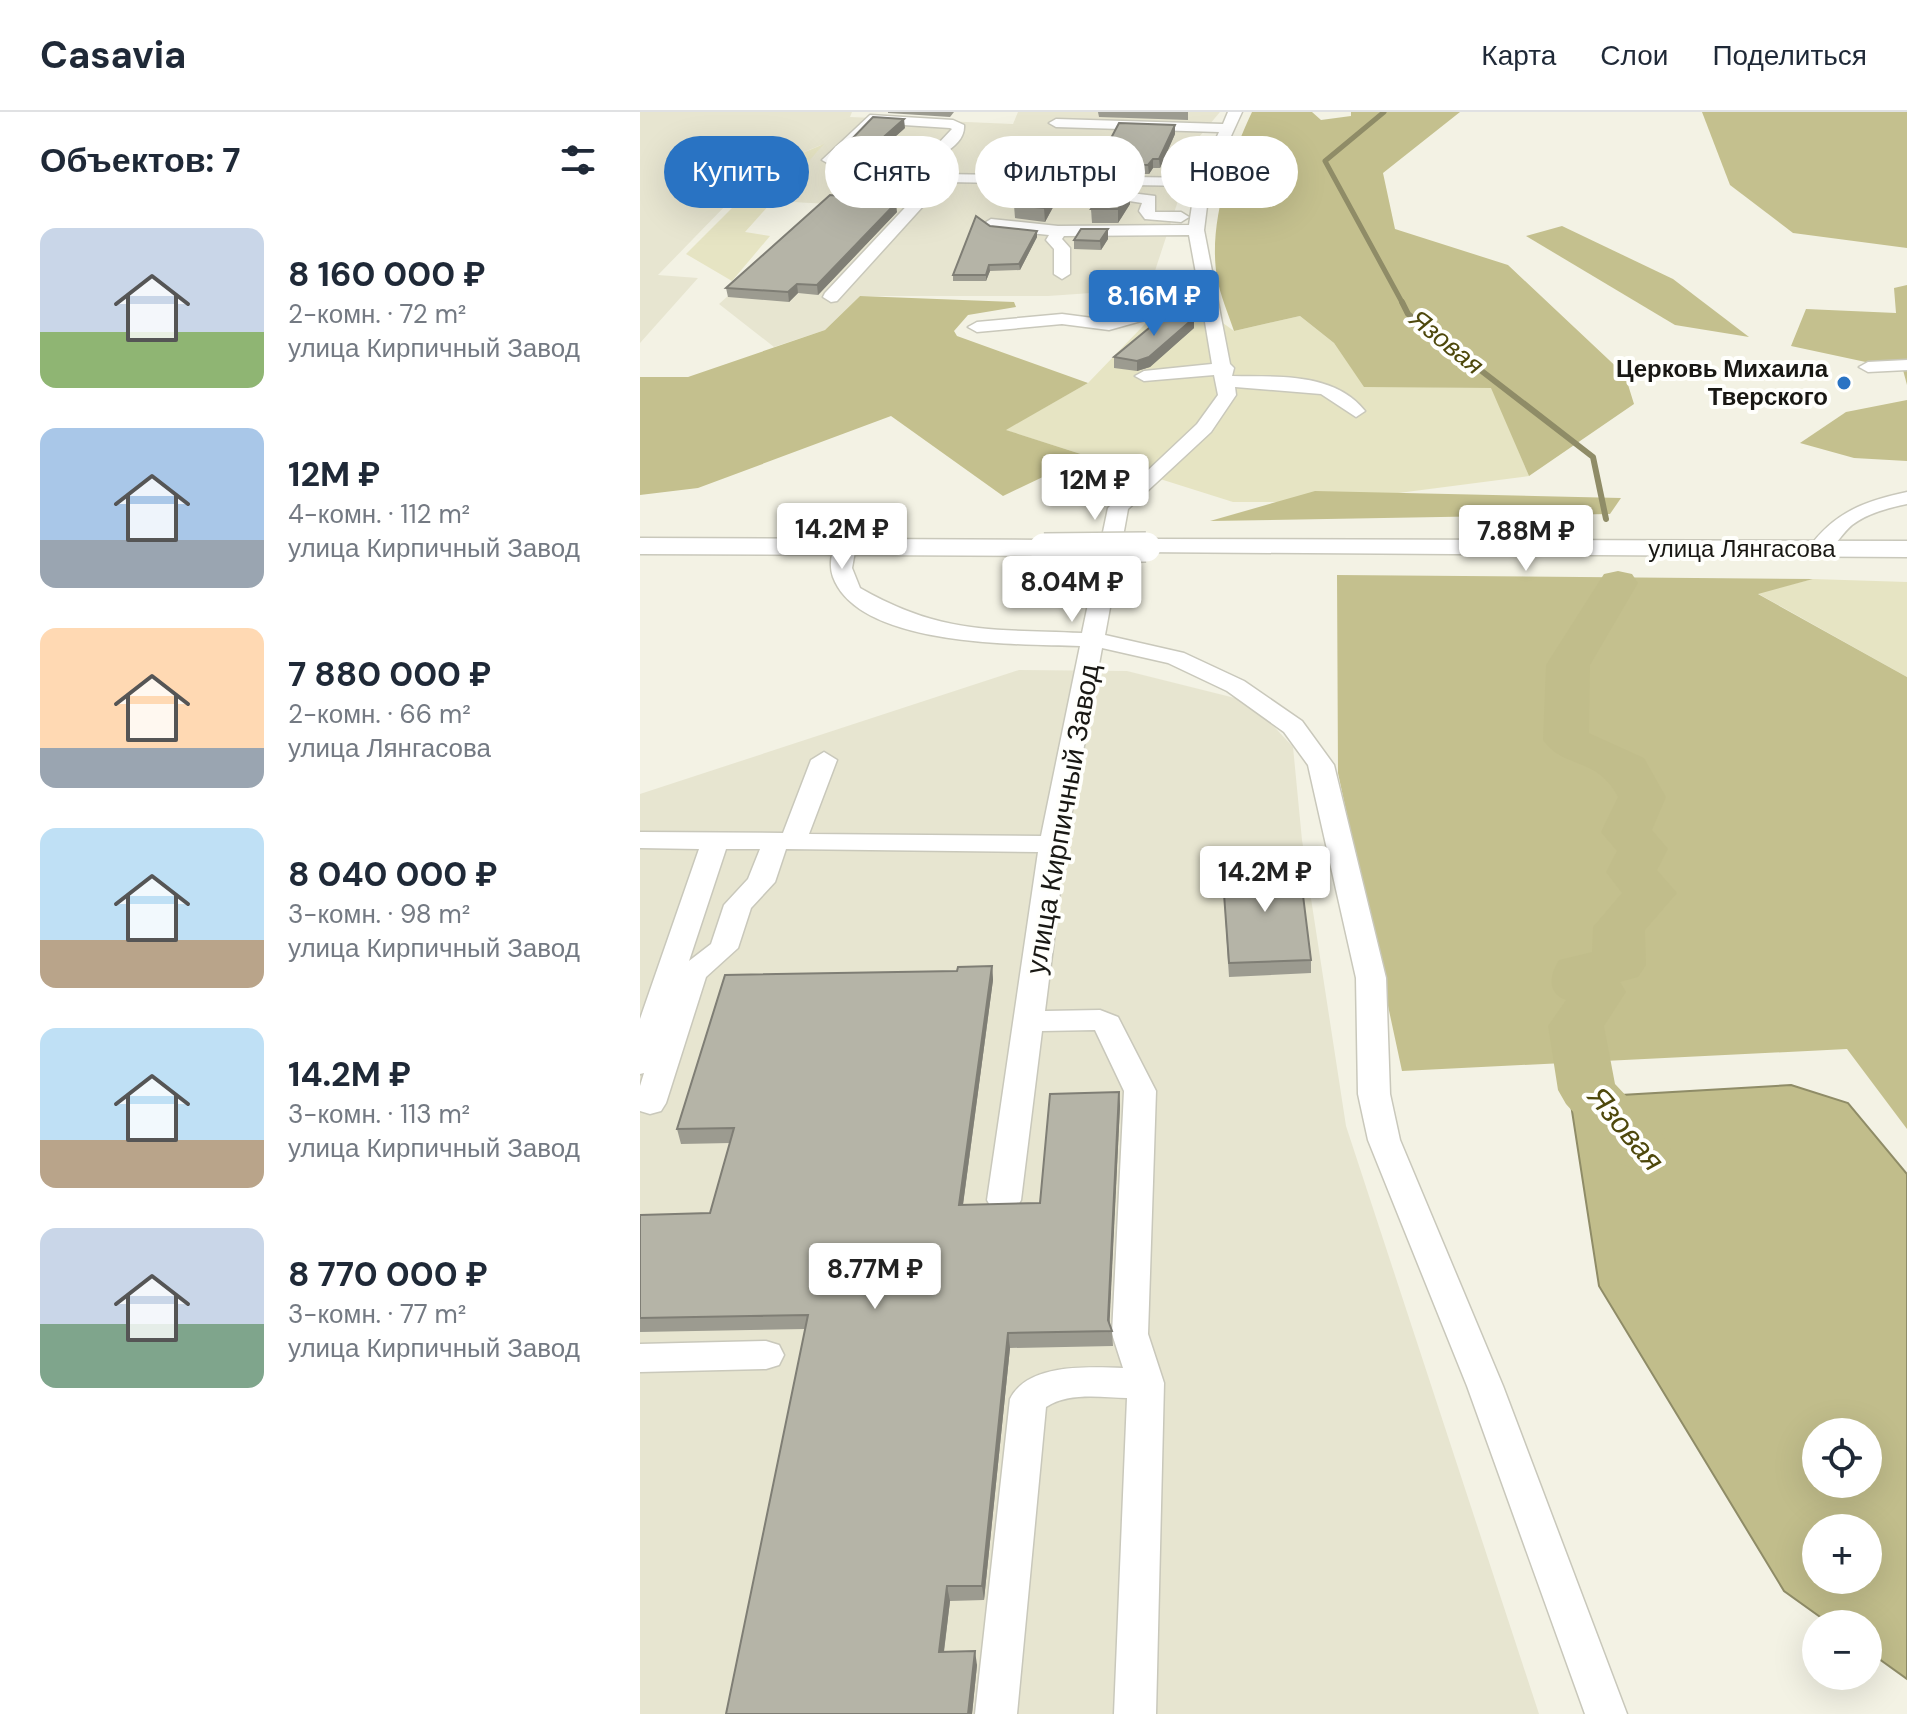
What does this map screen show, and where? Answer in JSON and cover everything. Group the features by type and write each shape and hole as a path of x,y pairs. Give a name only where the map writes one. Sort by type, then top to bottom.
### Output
{"main road":[{"name":"улица Лянгасова","path":"640,546 1907,549"}],"street":[{"path":"1122,112 1232,119"},
{"path":"870,119 953,124 959,128 957,136 942,148 893,170 829,160 870,119"},
{"path":"1056,123 1232,119"},
{"path":"959,178 1161,181"},
{"path":"1145,196 1150,199 1147,211 1150,216 1197,224"},
{"path":"831,297 913,208"},
{"path":"1199,208 1197,224 1207,298 1225,375"},
{"path":"991,224 1058,231 1197,224"},
{"path":"1058,231 1054,240 1062,248 1062,274"},
{"path":"977,327 1062,319 1109,325 1143,313 1207,298"},
{"path":"1868,367 1907,365"},
{"path":"1144,376 1225,375 1326,389 1356,411"},
{"name":"улица Кирпичный Завод","path":"1004,1200 1053,844 1118,508 1135,487 1174,458 1216,417 1227,395 1225,375"},
{"path":"1819,549 1836,524 1869,507 1907,498"},
{"path":"845,546 841,568 850,592 884,612 929,628 982,637 1093,640 1163,652 1222,676 1289,720 1312,744 1321,765 1371,978 1374,1094 1384,1140 1485,1386 1606,1714"},
{"path":"650,1103 693,973 724,948 738,905 761,882 785,841 824,760"},
{"path":"640,840 1053,844"},
{"path":"640,1064 715,841"},
{"path":"1029,1021 1091,1020 1107,1024 1140,1091 1130,1334 1146,1383 1135,1714"},
{"path":"640,1358 766,1355"},
{"path":"996,1714 1028,1399 1041,1388 1057,1385 1146,1383"}],"shaded area":[{"path":"640,112 852,112 850,117 1013,124 1018,112 1220,112 1200,136 1161,136 1161,208 1176,208 1149,289 1048,296 860,296 825,330 774,347 719,304 826,208 959,208 959,136 825,136 825,204 809,203 809,159 821,145 809,150 809,136 664,136 664,208 723,208 658,275 698,278 640,343"},
{"path":"1252,112 1312,112 1321,120 1351,116 1351,112 1460,112 1383,173 1395,229 1508,265 1625,375 1634,404 1529,476 1491,388 1364,387 1334,343 1300,316 1234,331 1217,277 1215,257 1220,208 1298,208 1298,136 1242,136"},
{"path":"1702,112 1907,112 1907,248 1793,233 1730,185"},
{"path":"824,144 809,161 809,150"},
{"path":"732,208 767,208 745,232 770,236 732,281 686,254"},
{"path":"1562,226 1673,279 1749,337 1675,325 1526,236"},
{"path":"1907,285 1907,385 1903,370 1791,346 1806,309 1896,313 1894,288"},
{"path":"860,296 1014,302 1016,307 968,315 954,331 957,336 1088,383 1006,430 1087,456 1003,496 891,416 698,488 640,495 640,377 688,377 825,330"},
{"path":"1171,297 1195,303 1234,331 1300,316 1334,343 1364,386 1492,388 1529,476 1329,502 1233,502 1005,430 1088,383"},
{"path":"1907,400 1907,461 1854,458 1800,443 1846,412"},
{"path":"1315,491 1621,498 1610,514 1210,521"},
{"path":"1337,575 1813,579 1758,594 1907,677 1907,1129 1847,1049 1402,1071 1338,773"},
{"path":"1813,579 1907,582 1907,677 1757,593"},
{"path":"1019,670 1127,671 1251,702 1293,747 1302,840 1346,1126 1539,1714 640,1714 640,794"}],"water":[{"path":"1791,1085 1848,1103 1907,1174 1907,1679 1882,1661 1882,1610 1810,1610 1784,1591 1599,1286 1570,1098"}],"building":[{"path":"873,117 904,119 885,136 855,136"},
{"path":"1119,123 1175,125 1170,136 1161,136 1159,159 1153,159 1148,165 1145,165 1145,136 1112,136"},
{"path":"825,199 825,208 891,208 817,285 797,284 788,292 726,288"},
{"path":"976,216 990,226 1037,231 1019,264 989,265 986,275 953,275"},
{"path":"1081,229 1108,229 1100,241 1074,240"},
{"path":"1166,314 1194,318 1149,357 1137,361 1114,357"},
{"path":"1299,863 1311,960 1229,963 1222,866"},
{"path":"992,966 959,1205 1040,1203 1050,1094 1119,1092 1108,1320 1112,1331 1008,1333 982,1586 947,1586 939,1652 975,1651 968,1714 726,1714 808,1315 640,1318 640,1215 710,1213 734,1128 677,1129 725,975 957,971 958,967"}],"waterway":[{"name":"Язовая","path":"1384,112 1325,161 1403,304"},
{"name":"Язовая","path":"1403,304 1408,314 1593,457 1606,519"},
{"name":"Язовая","path":"1618,583 1568,665 1566,740 1627,768 1642,797 1626,832 1643,849 1631,872 1651,893 1619,927 1619,965 1578,972 1578,985 1599,992 1576,1026 1587,1090 1641,1149"}],"place":[{"name":"Церковь Михаила Тверского","path":"1844,383"}]}
